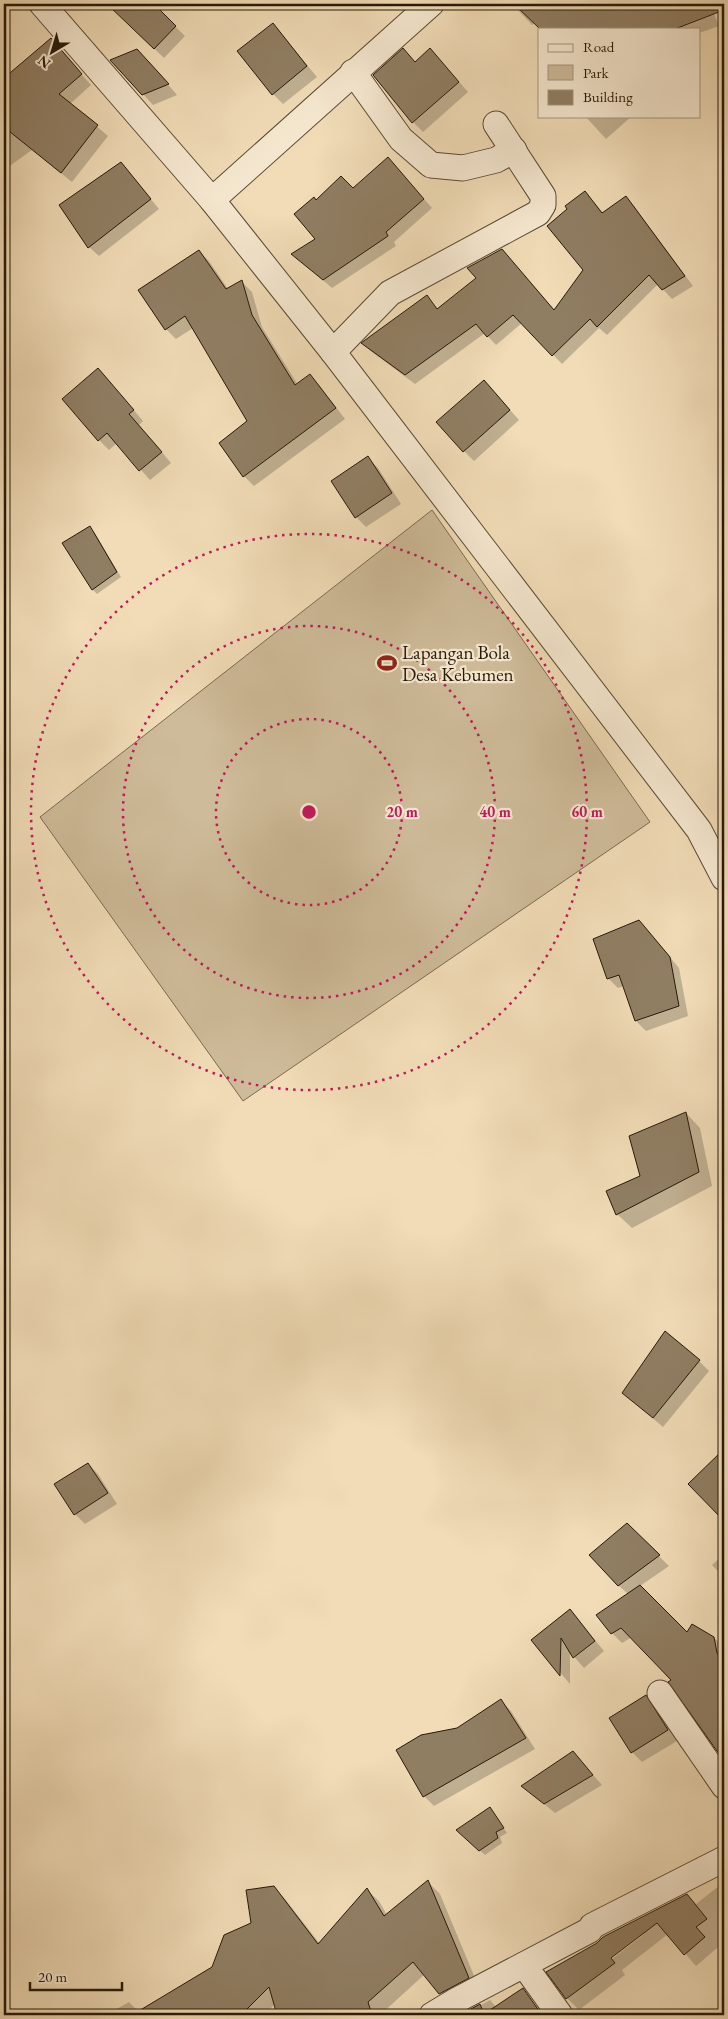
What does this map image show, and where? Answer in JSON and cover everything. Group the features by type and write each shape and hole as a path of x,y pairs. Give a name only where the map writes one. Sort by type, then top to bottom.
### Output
{"street":[{"path":"42,4 212,200 333,352 698,830 724,878"},
{"path":"212,200 431,4"},
{"path":"353,72 401,139 431,166 463,168 496,160 514,150"},
{"path":"333,352 390,293 538,213 543,204 543,196 496,124"},
{"path":"660,1693 724,1786"},
{"path":"432,2015 590,1930 592,1926 724,1859"},
{"path":"524,1965 560,2015"}],"green space":[{"name":"Lapangan Bola Desa Kebumen","path":"432,510 650,822 243,1101 40,817"}],"building":[{"path":"107,4 154,4 176,26 154,49"},
{"path":"514,4 724,4 724,10 678,28 539,28"},
{"path":"273,23 307,66 272,95 237,51"},
{"path":"51,38 82,74 59,94 98,125 61,173 4,127 4,78"},
{"path":"403,48 415,62 430,48 459,82 412,123 373,75"},
{"path":"137,49 169,84 142,95 110,60"},
{"path":"388,157 424,199 386,232 388,236 323,280 291,254 315,239 294,214 314,197 316,200 341,176 353,188"},
{"path":"121,162 151,199 88,248 59,205"},
{"path":"585,191 602,213 626,196 685,276 662,290 649,275 597,327 590,319 552,356 513,315 487,337 476,324 405,375 361,343 427,295 437,309 476,278 467,268 502,249 554,310 583,270 547,226 567,209 565,206"},
{"path":"199,250 226,289 242,280 252,315 295,385 310,374 336,408 243,477 219,443 247,421 185,316 165,330 138,290"},
{"path":"98,368 134,410 129,414 162,452 139,471 107,433 98,441 62,399"},
{"path":"484,380 510,410 463,452 436,422"},
{"path":"368,456 392,493 355,518 331,481"},
{"path":"90,526 117,572 92,590 62,543"},
{"path":"639,920 670,957 679,1006 635,1021 619,975 607,979 593,939"},
{"path":"686,1112 699,1172 616,1215 606,1191 640,1176 629,1136"},
{"path":"665,1331 700,1360 653,1418 622,1393"},
{"path":"724,1449 724,1521 688,1484"},
{"path":"88,1463 108,1493 74,1515 54,1484"},
{"path":"627,1523 660,1555 618,1586 589,1555"},
{"path":"640,1585 687,1632 692,1624 714,1637 717,1653 724,1662 724,1756 717,1751 668,1682 671,1680 621,1628 611,1634 596,1615"},
{"path":"570,1609 595,1641 573,1658 561,1638 560,1676 531,1640"},
{"path":"646,1695 668,1730 631,1753 609,1718"},
{"path":"501,1699 526,1738 423,1797 396,1750 421,1735 457,1728"},
{"path":"573,1751 593,1775 544,1804 521,1786"},
{"path":"490,1807 504,1828 496,1832 498,1838 479,1851 456,1830"},
{"path":"428,1880 469,1978 439,1994 413,1962 368,2002 372,2015 277,2015 269,1987 241,2015 132,2015 212,1967 224,1935 251,1923 246,1890 274,1886 318,1944 367,1888 384,1916"},
{"path":"687,1894 707,1919 696,1927 705,1937 684,1955 657,1923 611,1958 615,1963 566,1999 546,1972 597,1943 603,1937"},
{"path":"523,1988 542,2015 460,2015 480,2004 484,2014"}],"place":[{"name":"Lapangan Bola Desa Kebumen","path":"387,663"}]}
